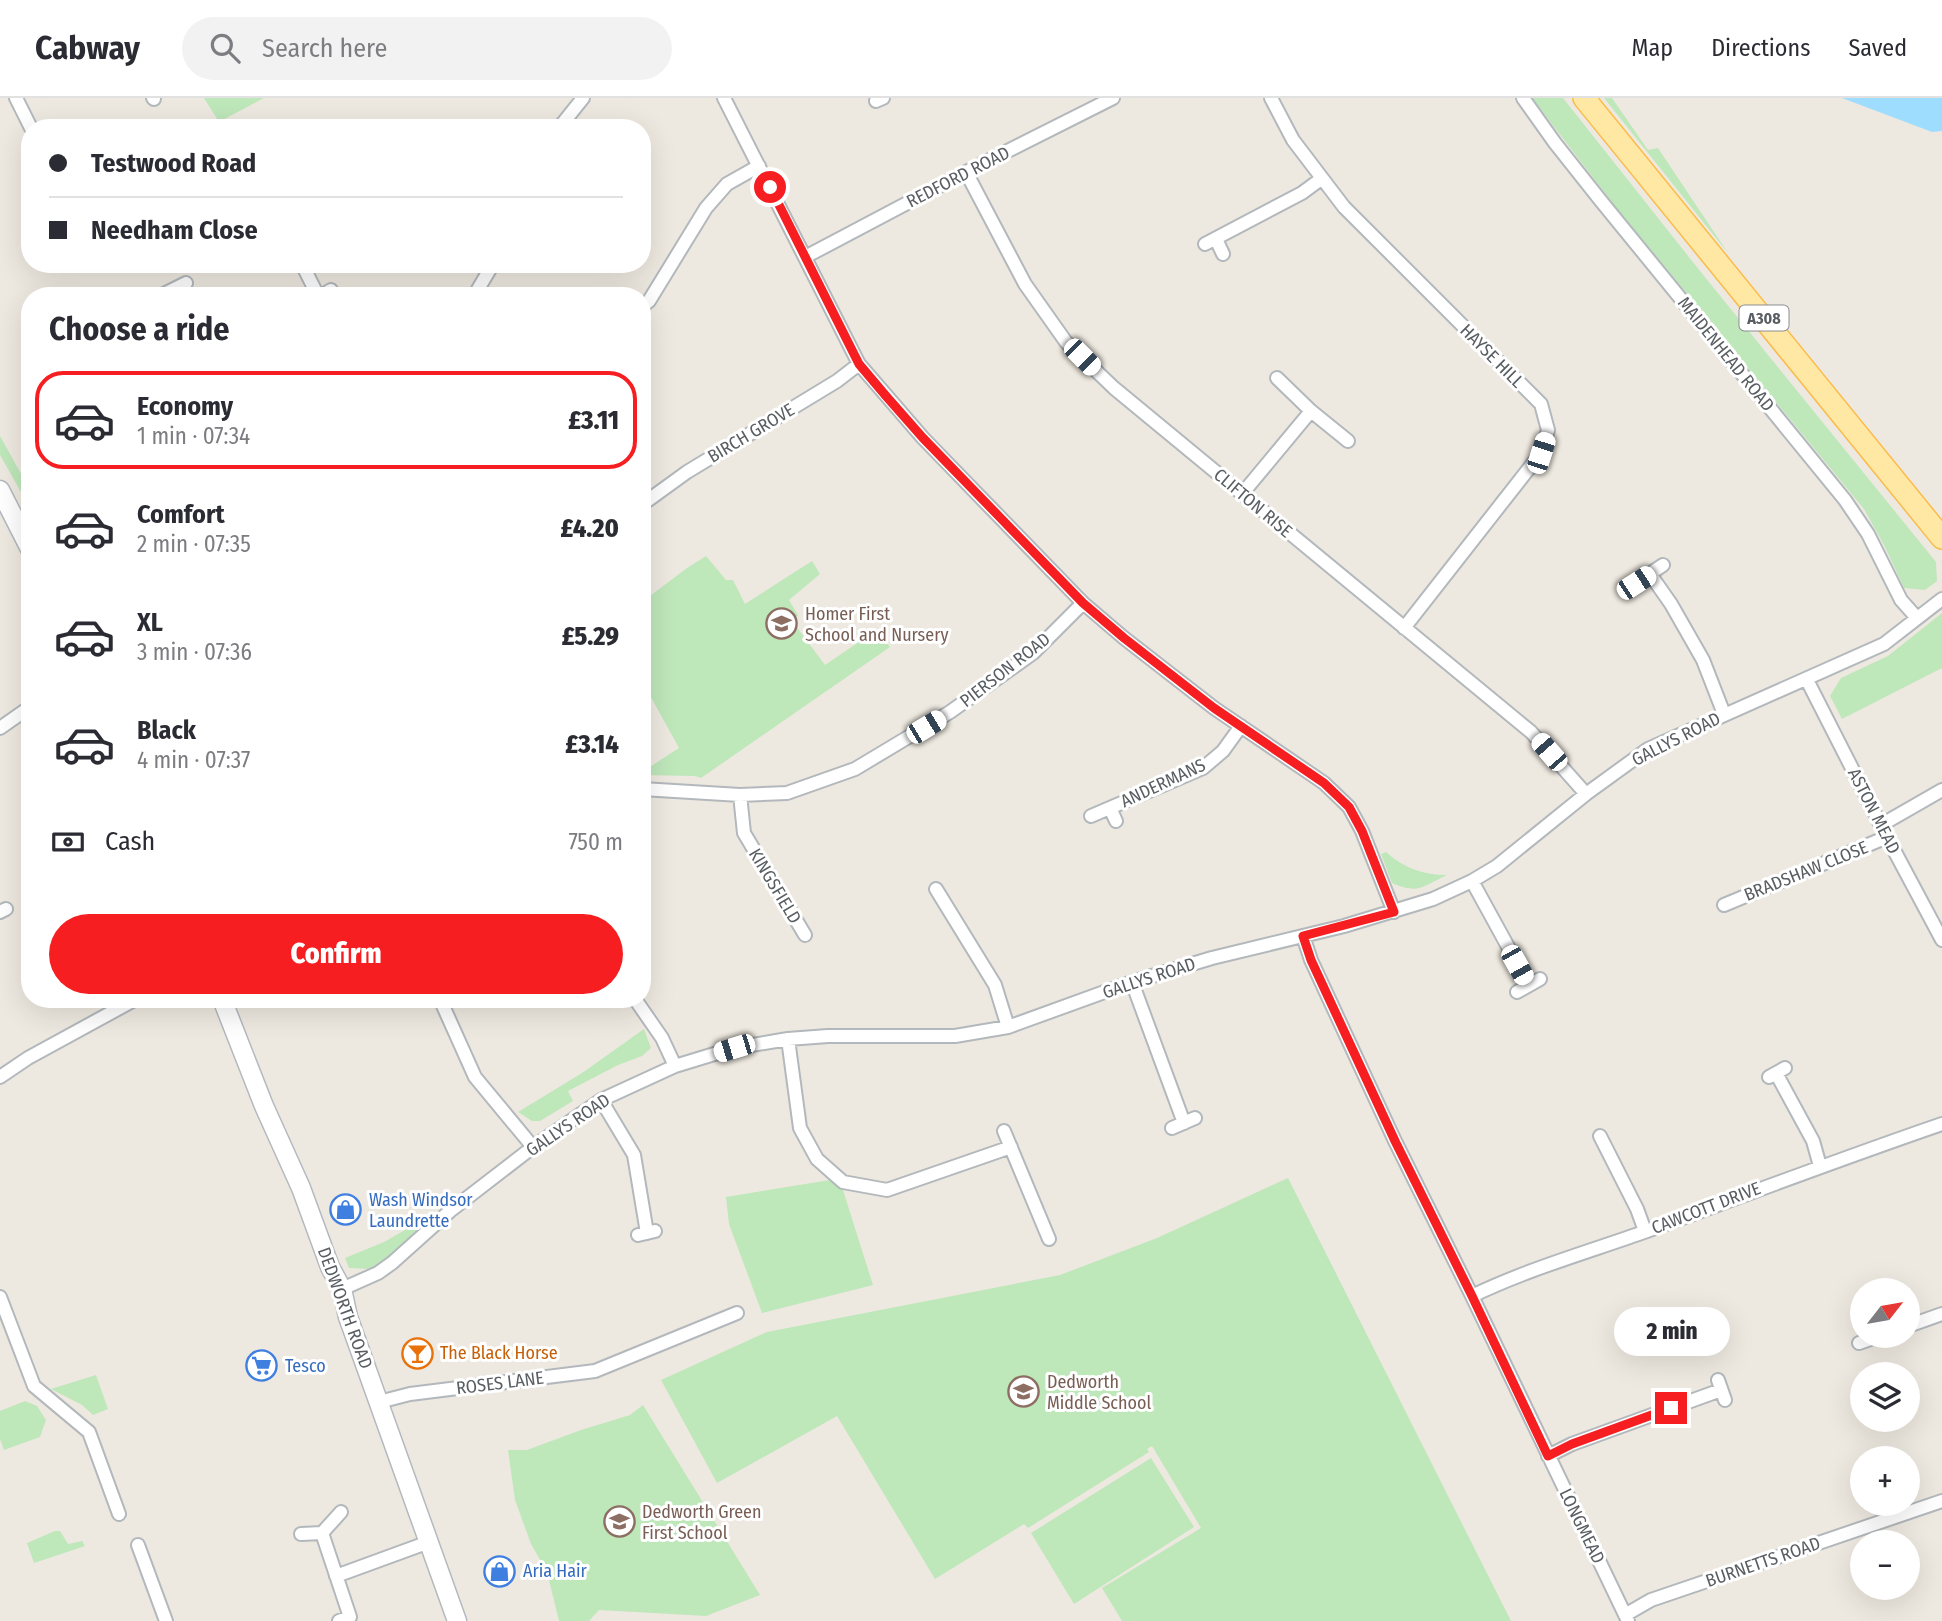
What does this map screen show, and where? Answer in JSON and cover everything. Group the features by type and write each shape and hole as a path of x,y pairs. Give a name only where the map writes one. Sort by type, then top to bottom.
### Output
{"main road":[{"name":"A308","path":"1584,98 1942,538"},
{"path":"0,490 21,531"},
{"name":"DEDWORTH ROAD","path":"226,1008 264,1106 301,1188 330,1266 342,1289 348,1317 457,1621"}],"street":[{"path":"16,98 26,119"},
{"path":"566,119 583,98"},
{"path":"724,98 859,364 923,438 1083,603 1214,708 1324,783 1349,807 1362,831 1394,912"},
{"name":"REDFORD ROAD","path":"805,257 1112,98"},
{"name":"HAYSE HILL","path":"1271,98 1293,140 1344,207 1541,404 1548,430 1541,453 1405,628"},
{"name":"MAIDENHEAD ROAD","path":"1523,98 1601,201 1851,508 1868,534 1901,600 1917,618"},
{"path":"651,299 706,208 727,184 759,166"},
{"name":"CLIFTON RISE","path":"966,172 1025,284 1066,342 1114,388 1531,732 1586,794"},
{"path":"1223,254 1211,241 1302,193 1321,179"},
{"path":"181,287 186,283"},
{"name":"BIRCH GROVE","path":"651,498 687,472 837,381 859,364"},
{"path":"1277,378 1311,411 1348,441"},
{"path":"1242,494 1311,411"},
{"path":"1636,583 1663,565"},
{"path":"1650,574 1671,604 1703,660 1724,714"},
{"name":"GALLYS ROAD","path":"342,1289 393,1263 450,1211 533,1147 601,1100 675,1066 734,1048 788,1039 955,1035 1008,1027 1132,982 1212,958 1394,912 1433,899 1497,866 1586,794 1648,749 1884,644 1942,599"},
{"name":"PIERSON ROAD","path":"651,790 740,795 787,793 855,769 950,712 1033,653 1083,603"},
{"name":"ASTON MEAD","path":"1807,680 1942,940"},
{"path":"0,728 21,713"},
{"name":"ANDERMANS","path":"1091,816 1203,768 1223,751 1241,726"},
{"name":"BRADSHAW CLOSE","path":"1724,905 1884,831 1942,790"},
{"name":"KINGSFIELD","path":"740,795 744,833 805,936"},
{"name":"ANDERMANS","path":"1110,808 1116,821"},
{"path":"1472,881 1529,985"},
{"path":"936,889 995,985 1008,1027"},
{"name":"LONGMEAD","path":"1303,936 1311,960 1389,1129 1627,1618"},
{"path":"1132,982 1184,1123"},
{"path":"0,1077 28,1058 120,1008"},
{"path":"444,1008 475,1077 533,1147"},
{"path":"641,1008 662,1038 675,1066"},
{"path":"788,1039 800,1128 817,1159 843,1182 887,1190 1011,1147"},
{"path":"1777,1072 1813,1141 1820,1166"},
{"path":"601,1100 634,1155 647,1233"},
{"name":"CAWCOTT DRIVE","path":"1472,1296 1499,1283 1942,1124"},
{"path":"1004,1131 1035,1219 1049,1239"},
{"path":"1600,1136 1637,1209 1645,1231"},
{"path":"0,1297 34,1387 89,1432 119,1514"},
{"name":"ROSES LANE","path":"379,1402 410,1394 595,1371 737,1313"},
{"path":"1920,1322 1942,1314"},
{"path":"1548,1456 1572,1444 1721,1390"},
{"name":"BURNETTS ROAD","path":"1627,1618 1651,1600 1942,1501"},
{"path":"301,1534 322,1533 341,1511"},
{"path":"322,1533 350,1617 339,1621"},
{"path":"336,1576 429,1542"},
{"path":"138,1545 166,1621"}],"green space":[{"path":"204,98 264,98 225,119 217,119"},
{"path":"1532,98 1563,98 1936,562 1937,581 1925,590 1904,588 1864,509 1614,205"},
{"path":"1604,98 1612,98 1648,150 1658,148 1728,253"},
{"path":"0,436 21,474 21,492 0,455"},
{"path":"706,556 726,580 733,580 745,604 812,561 820,574 789,600 798,615 793,622 825,665 875,631 890,647 701,778 651,775 651,766 679,748 651,697 651,595"},
{"path":"1942,613 1942,668 1842,719 1830,696 1841,678 1888,656"},
{"path":"1386,852 1414,870 1447,875 1421,888 1401,887 1392,883 1381,854"},
{"path":"644,1029 651,1048 642,1056 618,1065 568,1091 573,1101 540,1121 532,1121 518,1112 582,1073"},
{"name":"Dedworth Middle School","path":"1288,1178 1511,1621 1122,1621 1102,1588 1201,1528 1152,1446 1147,1449 1149,1452 1028,1528 1024,1524 935,1579 837,1416 717,1483 661,1380 767,1332 1060,1275 1157,1238"},
{"path":"830,1180 842,1187 873,1285 762,1313 729,1224 726,1197"},
{"path":"440,1210 391,1255 371,1269 349,1268 345,1258 384,1242"},
{"path":"96,1375 108,1409 93,1415 82,1405 51,1389"},
{"path":"25,1401 37,1406 46,1420 40,1437 4,1450 0,1439 0,1411"},
{"name":"Dedworth Green First School","path":"643,1405 760,1595 706,1616 599,1610 589,1621 559,1621 547,1572 531,1544 515,1500 508,1450 527,1450 630,1415"},
{"path":"1151,1458 1194,1527 1074,1604 1031,1533"},
{"path":"60,1531 68,1544 82,1541 85,1546 34,1563 27,1543"}],"water":[{"path":"1842,98 1942,98 1942,131 1932,132"}],"place":[{"name":"Homer First School and Nursery","path":"782,624"},
{"name":"Wash Windsor Laundrette","path":"346,1210"},
{"name":"The Black Horse","path":"417,1353"},
{"name":"Tesco","path":"262,1366"},
{"name":"Dedworth Middle School","path":"1024,1392"},
{"name":"Dedworth Green First School","path":"619,1522"},
{"name":"Aria Hair","path":"500,1571"}],"route":[{"path":"770,187 859,364 923,438 1083,603 1214,708 1324,783 1349,807 1362,831 1394,912 1303,936 1311,960 1395,1141 1548,1456 1572,1444 1671,1408"}]}
